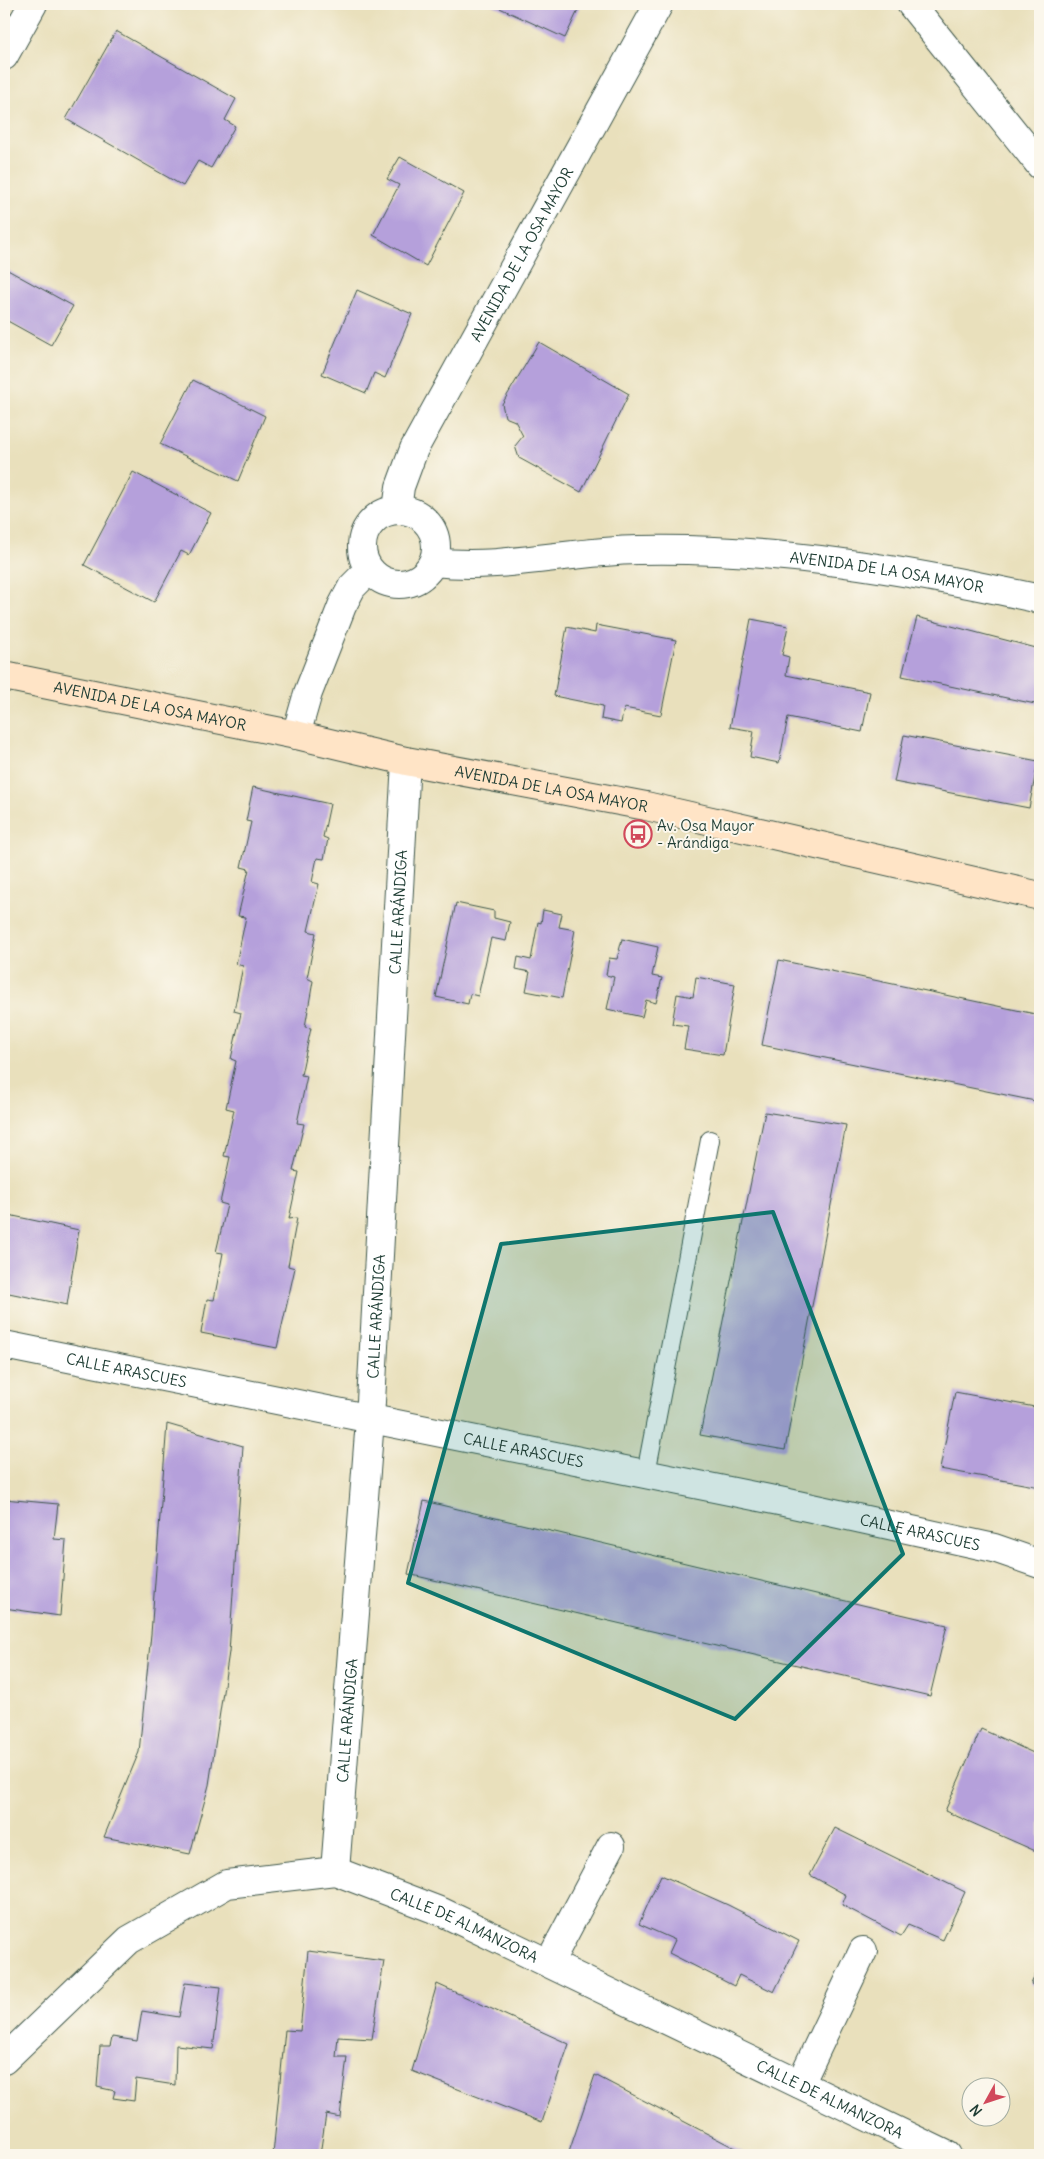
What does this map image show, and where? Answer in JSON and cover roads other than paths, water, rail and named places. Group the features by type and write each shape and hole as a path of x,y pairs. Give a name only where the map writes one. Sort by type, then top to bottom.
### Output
{"main road":[{"name":"AVENIDA DE LA OSA MAYOR","path":"4,676 296,735 406,761 646,806 1040,896"}],"street":[{"path":"4,56 33,4"},
{"name":"AVENIDA DE LA OSA MAYOR","path":"397,510 400,487 414,449 659,4"},
{"path":"911,4 1040,165"},
{"path":"397,510 410,511 421,516 430,526 436,537 437,550 434,562 427,573 416,581 404,584 391,584 379,579 369,570 364,560 363,536 368,526 376,517 386,512 397,510"},
{"name":"AVENIDA DE LA OSA MAYOR","path":"434,562 459,565 637,550 755,552 863,565 1040,599"},
{"path":"296,735 308,693 342,606 352,587 369,570"},
{"name":"CALLE ARÁNDIGA","path":"335,1871 370,1420 406,761"},
{"name":"CALLE ARASCUES","path":"4,1345 370,1420 646,1473 994,1548 1040,1564"},
{"path":"549,1963 611,1846"},
{"name":"CALLE DE ALMANZORA","path":"4,2060 128,1940 219,1888 227,1884 335,1871 442,1912 947,2155"},
{"path":"800,2084 863,1951"}],"lane":[{"path":"646,1473 710,1140"}],"place":[{"name":"Av. Osa Mayor - Arándiga","path":"638,834"}]}
